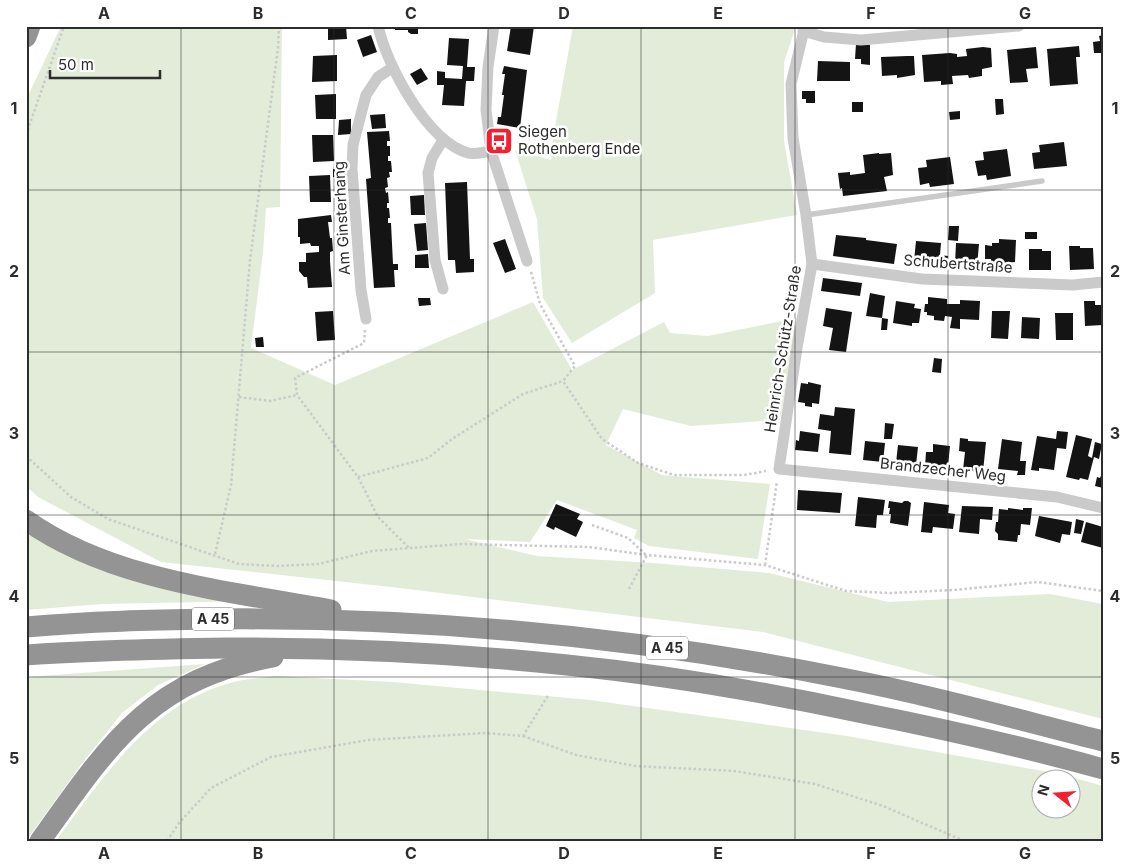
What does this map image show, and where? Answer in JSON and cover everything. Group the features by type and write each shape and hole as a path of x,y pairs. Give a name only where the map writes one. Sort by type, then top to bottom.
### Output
{"highway":[{"path":"26,37 30,26"},
{"path":"26,520 59,540 84,552 142,572 217,590 400,622"},
{"name":"A 45","path":"26,627 175,620 278,619 400,622 579,636 756,662 844,678 931,697 1103,741"},
{"name":"A 45","path":"26,655 164,649 327,650 408,652 507,659 649,675 809,701 923,725 1103,769"},
{"path":"40,841 97,762 118,738 142,715 168,696 201,678 234,667 271,657 327,650"}],"street":[{"path":"378,26 382,43 392,68 413,102 443,140 469,154 491,151"},
{"path":"494,26 488,68 486,110 491,151 527,261"},
{"path":"804,29 824,37 861,40 1019,26"},
{"name":"Heinrich-Schütz-Straße","path":"779,469 812,264 793,138 791,84 804,29"},
{"name":"Am Ginsterhang","path":"366,319 361,290 352,178 353,145 366,95 378,77 392,68"},
{"path":"443,140 432,158 428,173 435,260 443,290"},
{"name":"Schubertstraße","path":"812,264 922,279 1073,285 1103,282"},
{"name":"Brandzecher Weg","path":"779,469 1058,497 1103,508"}],"lane":[{"path":"806,215 1042,181"}],"path":[{"path":"26,135 64,26"},
{"path":"215,554 231,484 250,260 278,48 278,26"},
{"path":"358,477 428,458 452,439 523,394 563,381 575,366 540,304 527,261"},
{"path":"366,319 364,343 295,378 297,395 358,477 378,517 410,549"},
{"path":"563,381 602,439 638,463 674,475 744,475 779,469 765,565"},
{"path":"239,396 270,401 297,395"},
{"path":"26,456 71,497 108,519 240,564 278,566 318,564 372,551 460,544 589,547 647,555 765,565 846,591 890,593 954,590 1038,582 1103,591"},
{"path":"592,525 628,538 647,555"},
{"path":"629,589 647,555"},
{"path":"523,736 549,694"},
{"path":"167,841 179,823 211,788 272,756 368,740 485,733 523,736 576,754 636,766 734,772 815,784 882,806 964,841"}],"green space":[{"path":"61,26 282,26 280,207 266,208 263,253 251,348 335,385 533,302 572,370 664,322 670,333 708,336 797,318 780,420 691,426 623,409 606,445 662,475 770,484 758,559 649,546 634,538 637,530 557,500 530,542 465,539 537,556 769,573 888,602 1050,594 1103,604 1103,719 763,632 391,587 161,562 38,497 26,486 26,100"},
{"path":"573,26 796,26 784,62 784,141 797,215 653,240 655,293 572,343 543,298 537,219 515,150 551,160 553,138"},
{"path":"26,526 255,601 103,604 26,610"},
{"path":"205,664 158,685 122,713 83,762 26,841 26,677"},
{"path":"275,676 393,682 590,700 847,736 1038,770 1032,770 1032,820 1082,820 1082,780 1103,786 1103,841 56,841 111,769 152,726 176,708 201,693 230,683"}],"building":[{"path":"328,26 346,26 347,39 328,40"},
{"path":"395,26 418,26 418,34 411,34 408,30 395,30"},
{"path":"511,26 534,26 530,55 507,51"},
{"path":"371,35 377,52 363,57 357,40"},
{"path":"1103,35 1103,53 1094,53 1093,42 1100,41 1099,36"},
{"path":"449,38 469,39 467,67 475,67 474,81 466,81 464,106 442,105 444,85 437,85 437,71 445,72 445,78 462,79 463,66 447,65"},
{"path":"856,44 870,45 870,65 861,64 861,59 855,59"},
{"path":"1079,46 1080,57 1076,57 1078,84 1050,86 1047,49"},
{"path":"1036,47 1038,68 1026,69 1028,82 1010,83 1007,50"},
{"path":"991,48 992,67 982,69 982,76 969,78 968,75 952,76 953,84 941,85 941,81 924,82 922,55 950,53 957,54 957,57 967,56 966,49"},
{"path":"337,55 337,81 312,82 313,56"},
{"path":"914,56 915,75 897,78 897,75 882,76 881,57"},
{"path":"818,61 850,62 850,81 817,81"},
{"path":"504,66 527,70 520,128 497,124 498,117 501,117 504,95 502,95 505,74 502,74"},
{"path":"421,68 428,79 417,85 410,74"},
{"path":"802,91 815,91 815,103 806,103 806,99 802,99"},
{"path":"336,94 336,119 316,119 315,95"},
{"path":"995,99 1003,99 1004,114 996,115"},
{"path":"852,102 863,102 863,112 852,112"},
{"path":"960,111 960,119 950,120 949,112"},
{"path":"385,114 386,128 372,129 370,115"},
{"path":"351,119 351,134 338,135 339,120"},
{"path":"389,131 390,141 387,141 387,146 390,146 390,156 388,156 388,161 391,161 392,172 389,172 390,177 387,178 388,187 385,188 386,193 388,192 389,203 387,203 387,208 389,208 390,218 388,218 388,223 391,223 393,264 398,264 398,270 394,270 395,287 374,288 366,179 371,178 367,132"},
{"path":"312,135 333,135 334,161 313,162"},
{"path":"1064,142 1067,166 1034,169 1032,153 1040,152 1039,145"},
{"path":"1007,149 1011,176 987,180 986,175 978,176 975,161 984,160 983,152"},
{"path":"891,153 893,175 884,177 887,191 843,196 838,173 850,172 850,175 865,173 863,155"},
{"path":"950,157 954,184 930,187 929,183 920,185 918,168 927,167 926,160"},
{"path":"333,169 346,170 347,177 333,177"},
{"path":"330,175 331,202 310,202 309,176"},
{"path":"467,182 470,259 474,259 474,272 456,273 455,260 448,260 445,183"},
{"path":"424,195 425,215 411,215 410,196"},
{"path":"331,215 332,222 328,222 333,251 330,252 332,287 308,288 307,277 304,277 299,271 299,262 306,262 306,253 319,252 319,246 311,246 310,243 300,244 298,219"},
{"path":"426,223 428,250 417,251 414,224"},
{"path":"949,226 959,226 958,241 948,240"},
{"path":"1025,232 1037,232 1037,239 1025,239"},
{"path":"836,235 897,244 894,264 833,256"},
{"path":"505,239 516,269 505,273 493,243"},
{"path":"999,239 1016,240 1015,262 991,264 991,259 985,259 985,245 992,246 992,243 999,243"},
{"path":"916,241 941,243 940,255 948,256 947,269 938,269 939,264 914,261"},
{"path":"956,243 979,244 977,267 955,264"},
{"path":"1069,246 1093,248 1094,269 1070,270"},
{"path":"1029,249 1051,251 1051,270 1029,270"},
{"path":"428,254 429,268 415,268 415,255"},
{"path":"823,278 862,283 860,296 821,291"},
{"path":"870,293 885,296 882,318 866,316"},
{"path":"928,297 947,299 947,304 960,304 960,300 980,301 979,320 960,319 960,329 950,328 952,317 945,316 944,321 934,320 934,316 927,315 927,312 924,312 925,304 928,304"},
{"path":"418,298 430,298 431,305 419,306"},
{"path":"896,301 915,304 914,308 921,309 919,323 912,323 912,326 893,323"},
{"path":"1084,301 1095,301 1095,305 1103,305 1103,325 1085,326"},
{"path":"826,308 852,312 846,352 829,350 833,328 823,326"},
{"path":"333,311 335,340 317,341 315,312"},
{"path":"992,311 1010,311 1008,339 991,338"},
{"path":"1055,313 1073,313 1073,340 1056,340"},
{"path":"1022,317 1040,318 1039,339 1021,338"},
{"path":"882,318 888,319 887,330 881,330"},
{"path":"263,337 264,347 256,347 255,338"},
{"path":"934,358 942,359 941,373 932,372"},
{"path":"808,382 821,385 819,404 812,403 812,407 798,402 801,383 808,384"},
{"path":"835,407 855,409 851,455 829,453 831,431 818,429 820,414 834,416"},
{"path":"885,423 894,424 892,439 884,439"},
{"path":"800,431 820,434 818,452 795,450 796,440 799,441"},
{"path":"1057,431 1068,432 1066,449 1057,448 1054,470 1039,468 1039,471 1031,470 1037,436 1056,439"},
{"path":"1076,435 1092,439 1088,456 1092,458 1095,442 1102,444 1099,459 1094,457 1088,480 1066,477"},
{"path":"960,438 968,439 968,441 986,442 983,472 963,470 965,452 959,451"},
{"path":"1002,439 1022,442 1020,461 1026,461 1025,475 1017,475 1018,471 998,469"},
{"path":"865,441 885,443 883,462 863,460"},
{"path":"933,444 950,446 948,466 939,465 939,469 925,467 926,452 933,452"},
{"path":"898,445 918,447 916,465 896,463"},
{"path":"1103,471 1103,488 1095,486 1097,477 1100,478"},
{"path":"798,490 842,493 840,513 797,510"},
{"path":"858,497 885,500 883,515 877,515 876,528 855,526"},
{"path":"889,501 902,503 908,501 911,503 908,526 890,523"},
{"path":"924,502 949,505 948,513 955,514 953,529 933,527 932,533 921,532"},
{"path":"556,504 580,514 577,519 583,522 576,537 555,527 554,530 546,526"},
{"path":"962,506 993,507 992,520 980,519 979,534 959,532"},
{"path":"1008,508 1023,510 1023,508 1032,508 1030,525 1021,524 1017,542 998,540 998,534 995,531 999,509 1008,510"},
{"path":"1039,516 1072,522 1070,535 1062,534 1060,543 1035,536"},
{"path":"1076,519 1084,521 1081,534 1074,533"},
{"path":"1086,522 1103,527 1103,548 1081,542"}],"place":[{"name":"Siegen Rothenberg Ende","path":"499,141"}]}
